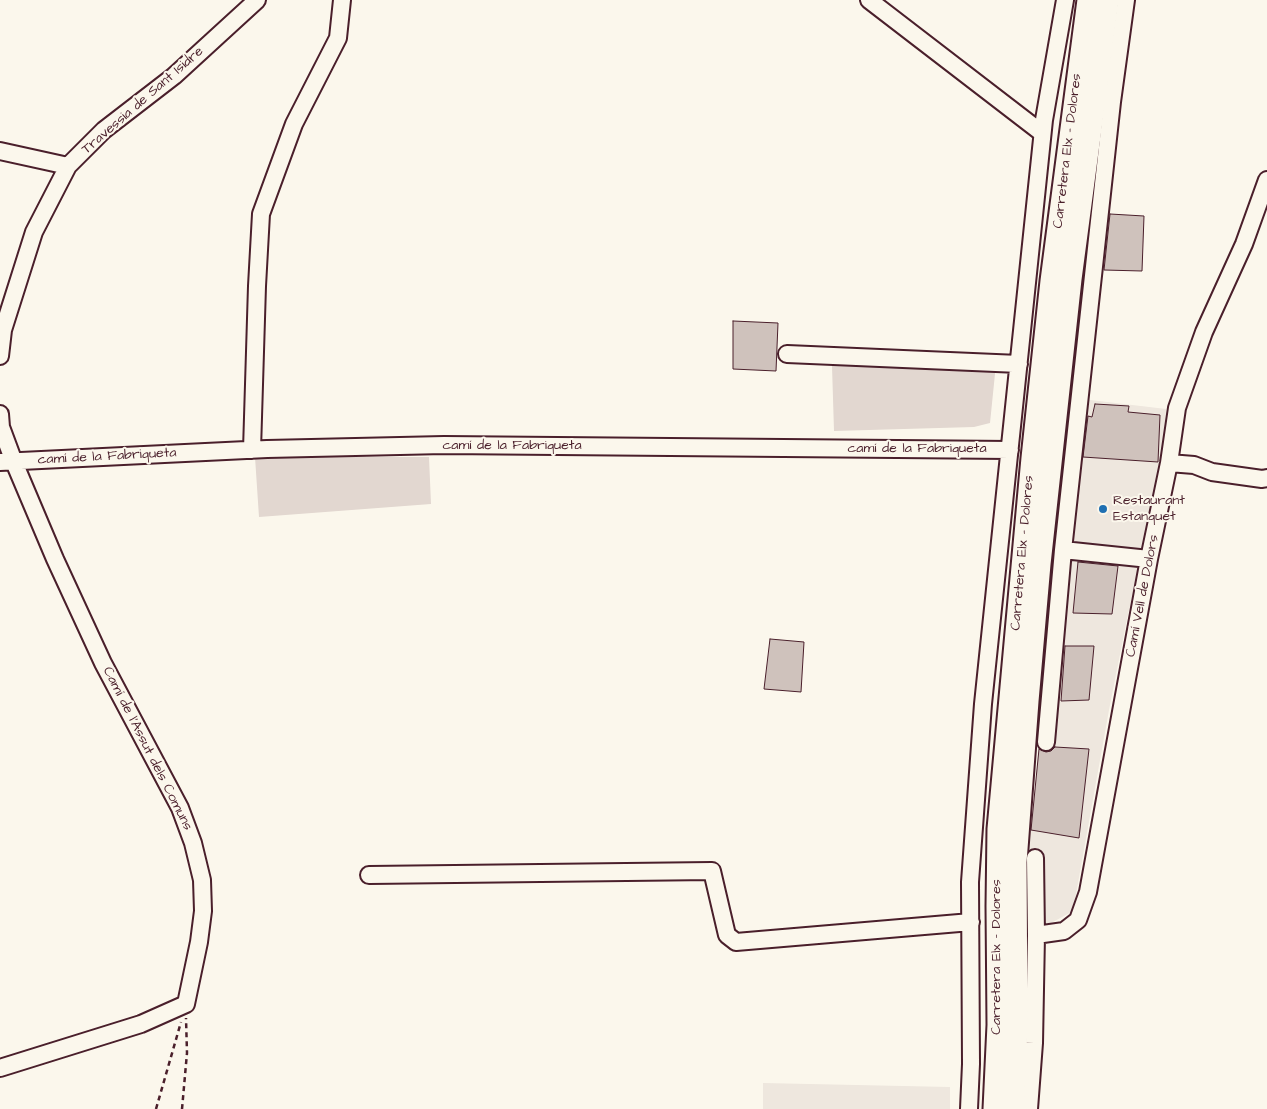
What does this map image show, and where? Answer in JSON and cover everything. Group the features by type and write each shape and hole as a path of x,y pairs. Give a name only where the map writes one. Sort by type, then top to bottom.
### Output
{"main road":[{"name":"Carretera Elx - Dolores","path":"994,1109 998,1025 998,829 1032,458 1051,281 1088,0"},
{"name":"Carretera Elx - Dolores","path":"1013,1109 1017,1026 1016,899 1018,833 1029,691 1040,564 1071,279 1108,0"}],"street":[{"name":"Travessia de Sant Isidre","path":"0,356 3,330 34,232 68,166 104,130 174,76 257,0"},
{"path":"252,450 261,214 294,124 338,38 342,0"},
{"path":"869,0 1042,133"},
{"path":"969,1109 971,1064 970,882 983,704 1042,133 1065,0"},
{"path":"1046,742 1062,550 1112,102 1126,0"},
{"path":"0,151 68,166"},
{"name":"Camí Vell de Dolors","path":"1036,935 1064,932 1078,920 1088,892 1149,559 1169,463 1177,408 1204,332 1244,244 1267,180"},
{"path":"787,354 1019,364"},
{"path":"0,414 7,462"},
{"name":"camí de la Fabriqueta","path":"7,462 252,450 444,445 1010,450"},
{"name":"Camí de l'Assut dels Comuns","path":"7,462 99,654 180,808 193,843 202,880 203,911 199,942 186,1004"},
{"path":"1169,463 1194,465 1212,472 1262,479 1267,478"},
{"path":"1062,550 1149,559"},
{"path":"1029,1109 1034,1043 1035,858"},
{"path":"369,875 712,870 726,935 736,942 971,922"},
{"path":"0,1068 141,1024 186,1004"}],"path":[{"path":"156,1109 186,1004"},
{"path":"182,1109 187,1053 186,1004"}],"shaded area":[{"path":"996,364 990,423 974,427 834,431 832,366"},
{"path":"1082,399 1166,409 1162,466 1127,619 1073,911 1042,928 1028,929 1030,830"},
{"path":"255,457 429,457 431,504 259,517"},
{"path":"763,1083 950,1087 950,1109 763,1109"}],"building":[{"path":"1110,214 1144,216 1142,271 1104,270"},
{"path":"733,321 778,323 776,371 733,369"},
{"path":"1095,404 1129,406 1128,412 1160,415 1158,462 1083,457 1088,416 1092,417"},
{"path":"1078,562 1118,566 1112,614 1073,613"},
{"path":"770,639 804,642 801,692 764,689"},
{"path":"1065,646 1094,646 1089,700 1061,701"},
{"path":"1055,747 1089,749 1079,838 1031,830 1039,749 1046,752 1051,751"}],"place":[{"name":"Restaurant Estanquet","path":"1103,509"}]}
